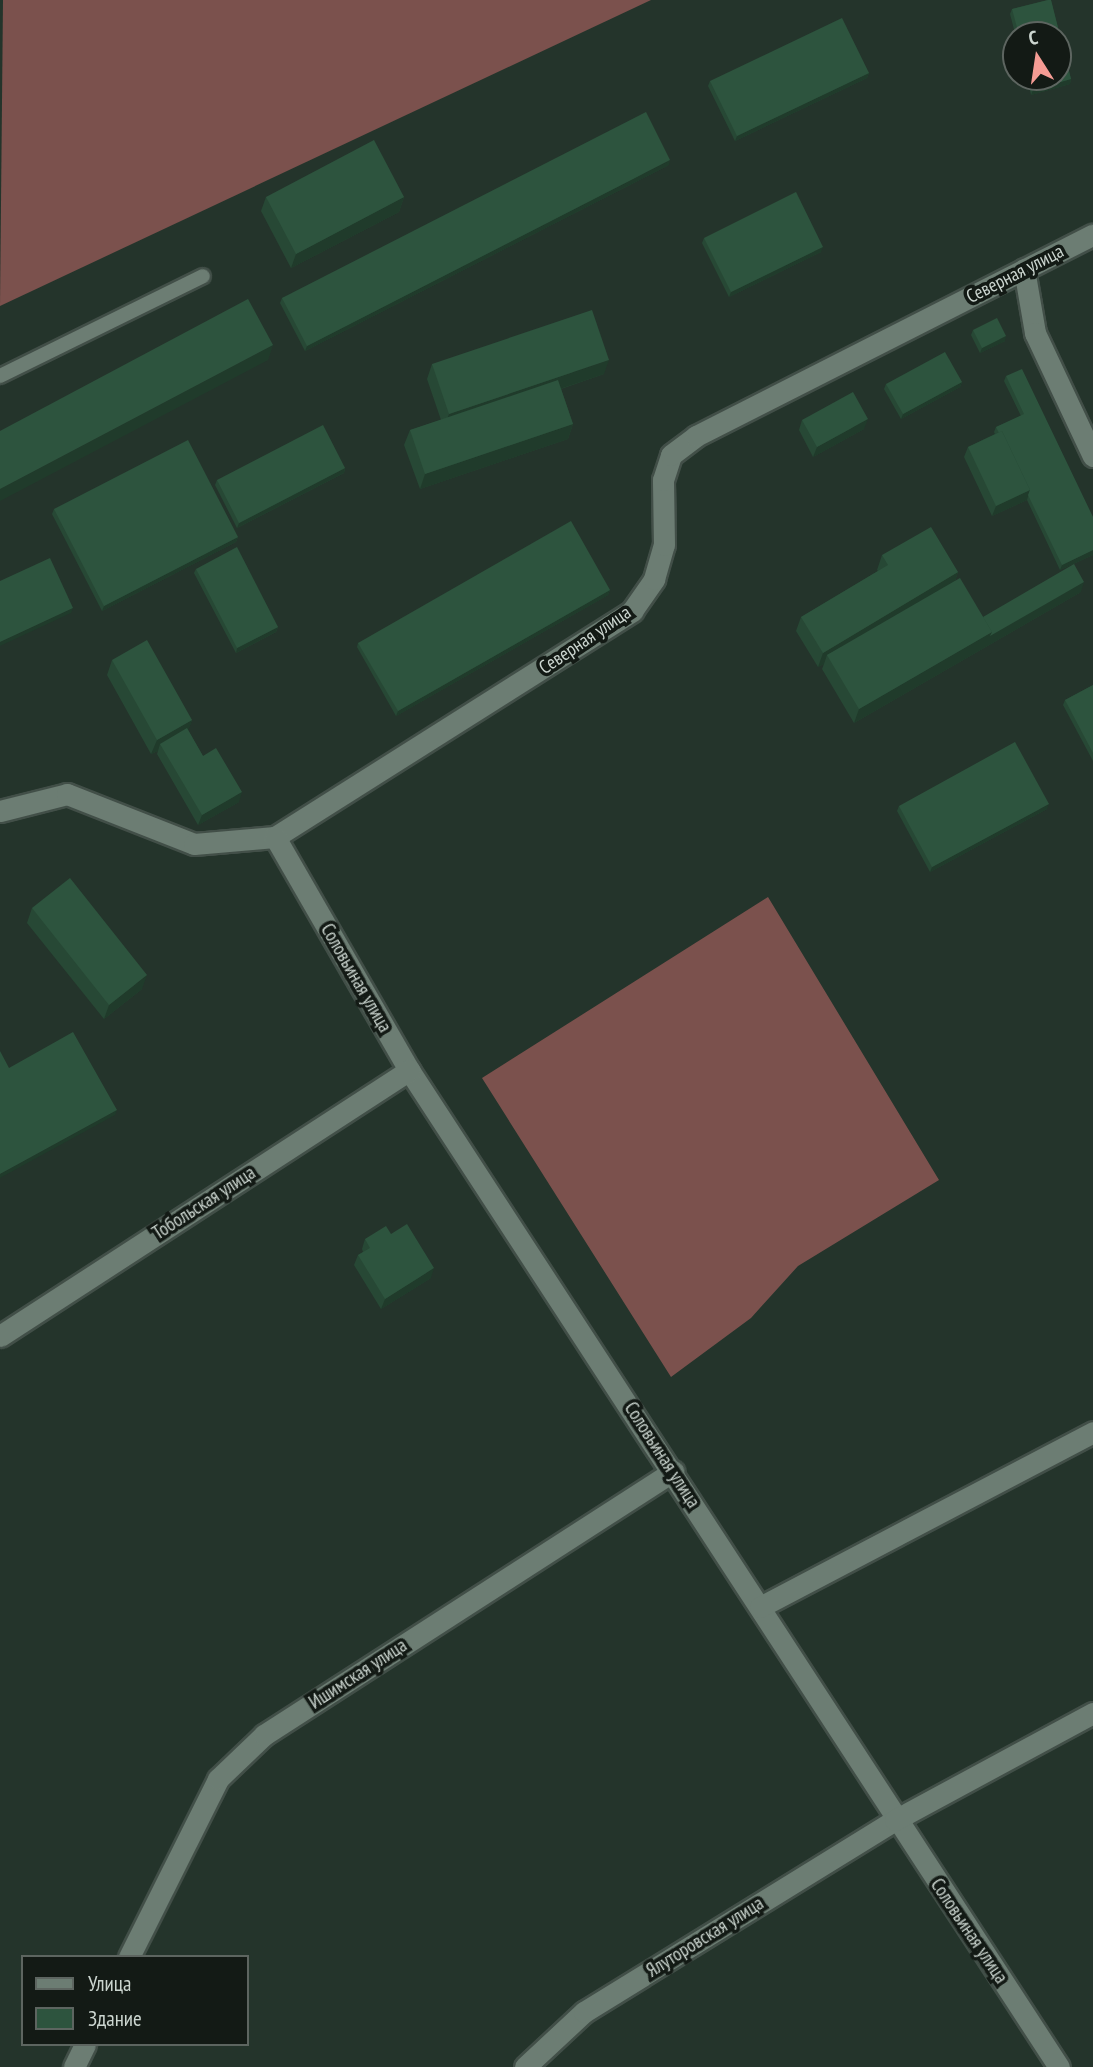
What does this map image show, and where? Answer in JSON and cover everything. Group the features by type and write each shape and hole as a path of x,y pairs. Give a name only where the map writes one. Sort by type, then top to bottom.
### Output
{"street":[{"name":"Северная улица","path":"0,811 67,794 194,844 275,837 632,611 654,579 664,545 663,480 671,455 696,436 1093,234"},
{"path":"1024,269 1035,333 1093,456"},
{"name":"Соловьиная улица","path":"275,837 409,1070 673,1471 895,1820 1059,2067"},
{"name":"Тобольская улица","path":"0,1336 409,1070"},
{"path":"760,1607 1093,1432"},
{"name":"Ишимская улица","path":"130,1955 218,1779 264,1734 673,1471"},
{"name":"Ялуторовская улица","path":"525,2067 584,2012 895,1820 1093,1713"},
{"path":"74,2067 84,2046"}],"lane":[{"path":"0,376 203,276"}],"shaded area":[{"path":"3,0 651,0 0,306"},
{"path":"768,897 939,1180 798,1266 751,1318 671,1377 482,1078"}],"building":[{"path":"1051,0 1056,21 1015,21 1012,9"},
{"path":"842,18 869,73 737,136 710,81"},
{"path":"646,112 670,160 307,346 282,298"},
{"path":"374,140 404,197 296,254 266,197"},
{"path":"796,192 823,247 731,292 704,238"},
{"path":"248,299 273,345 0,489 0,431"},
{"path":"592,310 609,360 449,414 432,364"},
{"path":"997,318 1006,336 982,348 973,330"},
{"path":"945,352 962,382 903,414 886,384"},
{"path":"1022,369 1093,517 1093,550 1062,565 1028,495 1030,490 1002,431 999,433 996,427 1024,414 1006,376"},
{"path":"558,380 573,424 425,474 410,430"},
{"path":"853,392 868,419 817,447 802,420"},
{"path":"323,425 345,468 239,523 217,480"},
{"path":"1002,431 1030,490 996,506 968,447"},
{"path":"188,440 238,537 104,606 54,509"},
{"path":"571,521 610,590 398,711 358,643"},
{"path":"931,527 958,572 823,653 801,617 888,565 882,555"},
{"path":"237,547 278,627 237,648 196,569"},
{"path":"50,558 73,608 0,642 0,581"},
{"path":"1074,564 1084,582 990,636 992,632 983,617"},
{"path":"960,578 992,632 859,709 827,655"},
{"path":"147,640 192,720 157,740 112,660"},
{"path":"1093,685 1093,753 1065,700"},
{"path":"187,728 203,756 216,748 242,792 202,815 160,744"},
{"path":"1015,742 1049,804 932,867 899,806"},
{"path":"70,878 147,975 109,1005 32,908"},
{"path":"73,1032 117,1110 0,1174 0,1051 9,1068"},
{"path":"407,1224 434,1268 385,1299 358,1255 370,1248 365,1239 386,1226 391,1234"}]}
